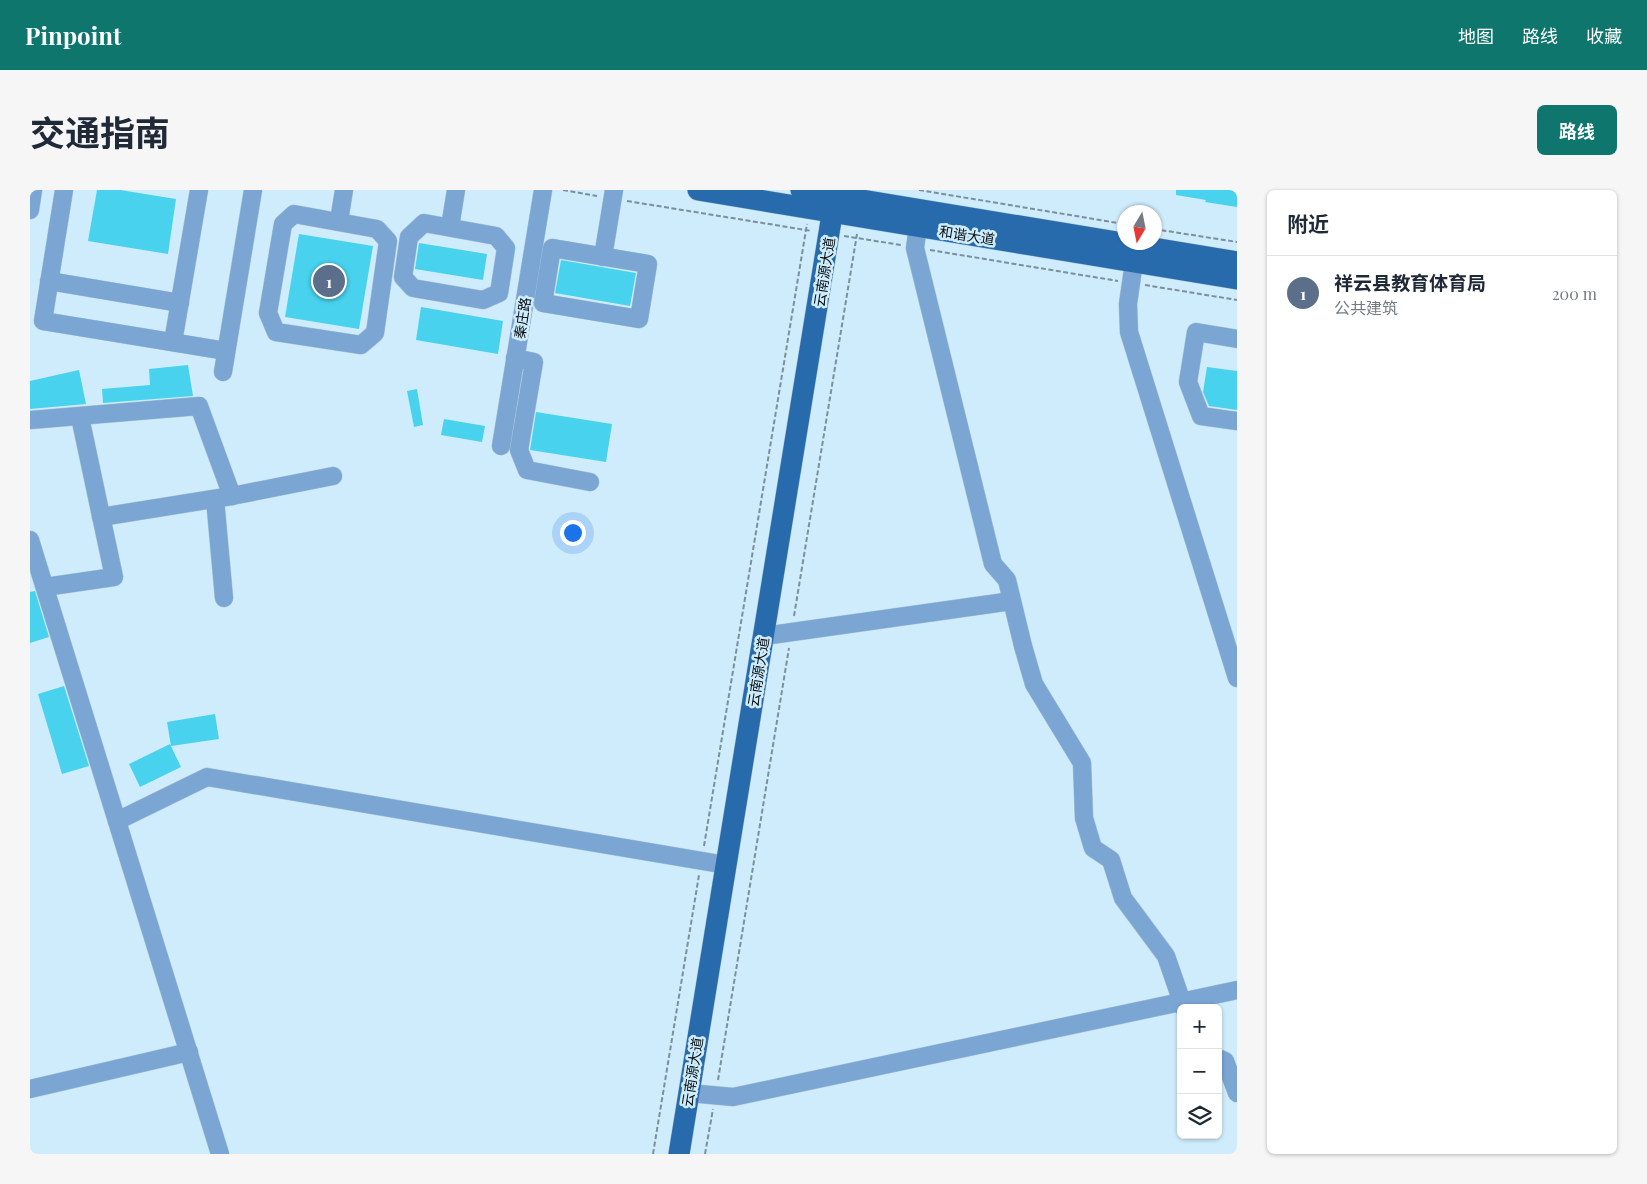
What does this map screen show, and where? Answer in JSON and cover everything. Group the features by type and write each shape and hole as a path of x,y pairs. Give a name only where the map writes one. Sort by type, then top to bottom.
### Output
{"main road":[{"name":"和谐大道","path":"698,190 805,199 835,199 1237,262"},
{"name":"和谐大道","path":"835,199 860,217 1237,279"},
{"name":"云南源大道","path":"678,1154 835,199"}],"street":[{"path":"30,210 33,190"},
{"path":"64,190 43,321 226,351"},
{"path":"173,342 198,190"},
{"path":"223,372 253,190"},
{"path":"339,222 344,190"},
{"path":"450,227 456,190"},
{"name":"秦庄路","path":"501,446 543,190"},
{"path":"603,257 614,190"},
{"path":"294,214 339,222 377,229 388,241 374,333 362,345 276,332 268,313 283,224 294,214"},
{"path":"424,223 450,227 496,236 506,248 499,293 483,300 413,288 403,277 410,237 424,223"},
{"path":"918,226 915,248 993,564 1007,580 1034,684 1082,763 1084,818 1093,848 1110,860 1122,898 1166,956 1183,1004"},
{"path":"552,248 603,257 648,264 639,319 543,303 552,248"},
{"path":"1134,262 1128,304 1129,332 1237,678"},
{"path":"49,281 180,303"},
{"path":"1237,337 1196,332 1188,382 1201,416 1237,422"},
{"path":"515,358 534,362 518,450 527,470 590,482"},
{"path":"30,420 199,406 232,496"},
{"path":"44,587 114,577 80,417"},
{"path":"101,517 232,496 333,476"},
{"path":"215,499 224,598"},
{"path":"30,540 220,1154"},
{"path":"764,636 1012,601"},
{"path":"117,821 207,777 726,865"},
{"path":"1187,1004 1237,990"},
{"path":"689,1093 734,1097 1177,1006"},
{"path":"30,1089 189,1052"},
{"path":"1222,1060 1225,1061 1237,1093"}],"path":[{"path":"919,190 1117,223"},
{"path":"653,1154 805,199"},
{"path":"705,1154 860,217"},
{"path":"1162,230 1237,242"}],"building":[{"path":"97,190 120,190 176,199 168,254 88,241"},
{"path":"1176,190 1237,190 1237,207 1176,195"},
{"path":"299,234 373,246 359,329 285,317"},
{"path":"419,243 487,254 483,280 415,269"},
{"path":"561,260 636,273 630,306 555,293"},
{"path":"421,307 503,321 498,354 416,340"},
{"path":"188,365 193,396 103,403 102,389 150,385 149,369"},
{"path":"1207,367 1237,371 1237,410 1209,406 1203,392"},
{"path":"79,370 86,404 30,409 30,381"},
{"path":"417,389 423,425 414,427 407,391"},
{"path":"536,412 612,424 606,462 530,450"},
{"path":"444,419 485,426 482,442 441,435"},
{"path":"35,591 49,637 30,643 30,592"},
{"path":"64,686 89,766 62,774 38,694"},
{"path":"215,714 219,739 171,746 167,722"},
{"path":"170,744 181,767 140,787 129,764"}],"place":[{"name":"祥云县教育体育局","path":"329,281"}]}
